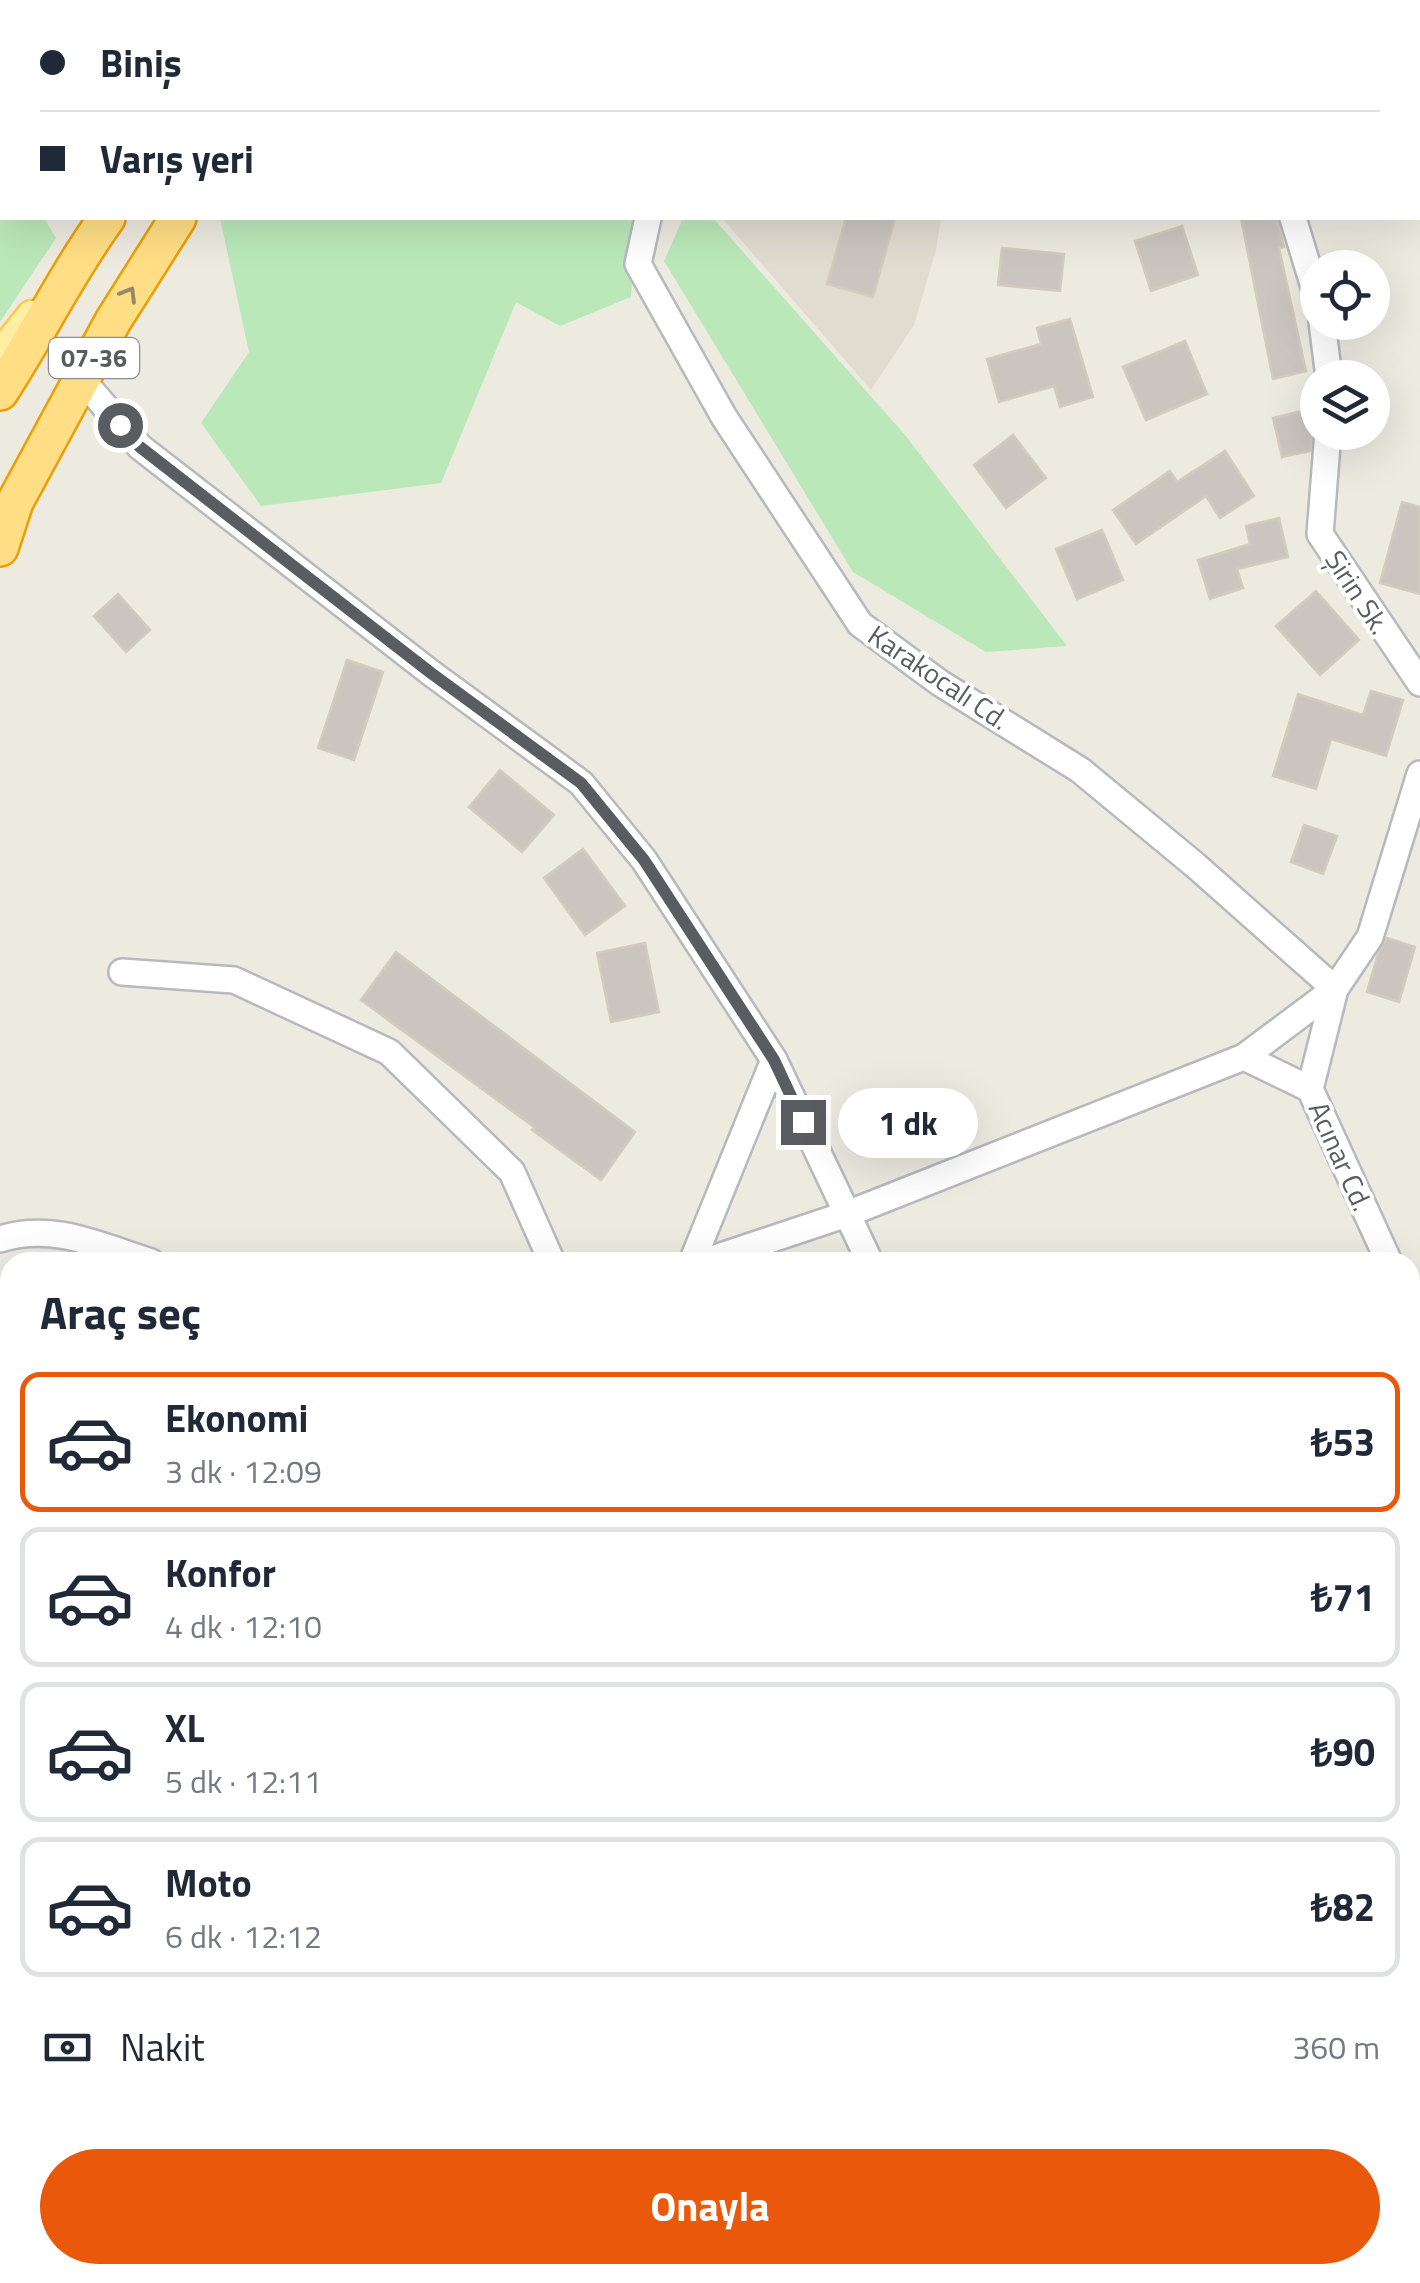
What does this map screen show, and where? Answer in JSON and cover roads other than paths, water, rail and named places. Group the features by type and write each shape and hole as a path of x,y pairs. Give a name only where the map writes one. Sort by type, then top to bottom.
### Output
{"highway":[{"name":"07-36","path":"0,392 80,255 106,220"},
{"name":"07-36","path":"0,548 15,502 137,280 177,220"}],"main road":[{"path":"0,356 80,255"}],"street":[{"name":"Karakocalı Cd.","path":"648,220 638,264 724,417 860,624 940,684 1080,770 1196,865 1335,989"},
{"path":"1294,220 1303,250"},
{"path":"82,380 140,447 431,673 581,783 644,860 774,1060 865,1252"},
{"name":"Şirin Sk.","path":"1327,450 1320,534 1420,683"},
{"path":"734,1252 848,1214 1244,1057 1335,989 1370,937 1420,774"},
{"path":"122,972 234,980 388,1052 512,1172 548,1252"},
{"name":"Acınar Cd.","path":"1335,989 1310,1089 1385,1252"},
{"path":"1244,1057 1310,1089"},
{"path":"696,1252 774,1060"},
{"path":"0,1239 25,1231 58,1233 119,1252"}]}
